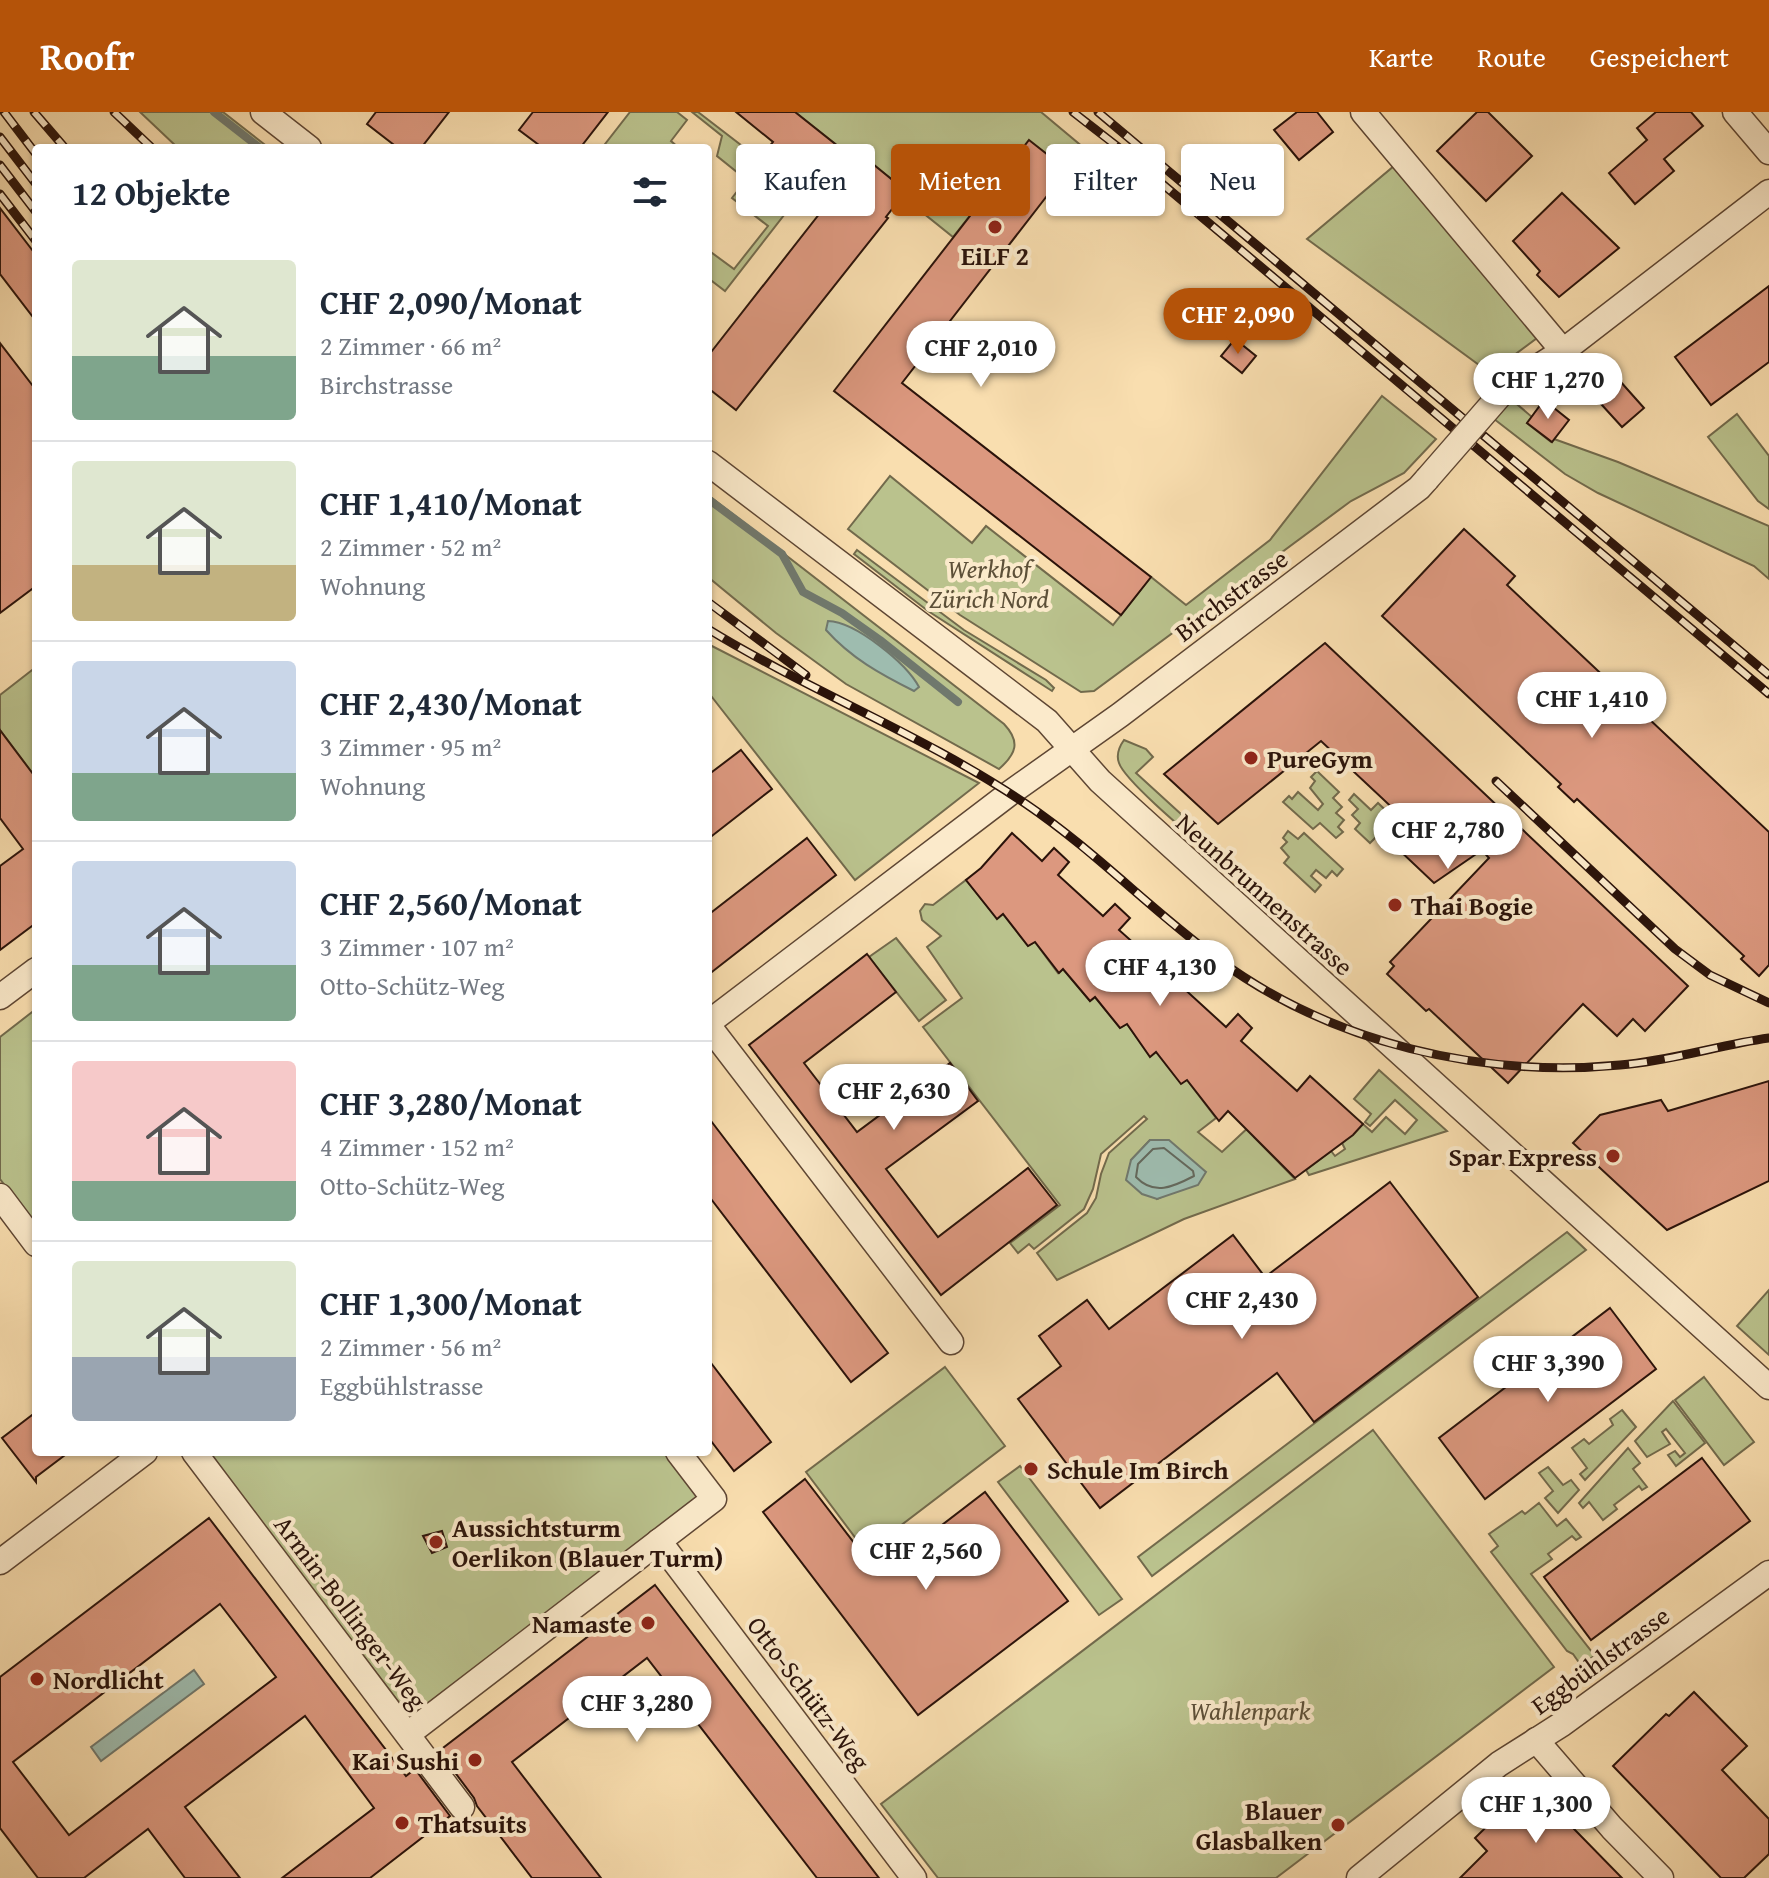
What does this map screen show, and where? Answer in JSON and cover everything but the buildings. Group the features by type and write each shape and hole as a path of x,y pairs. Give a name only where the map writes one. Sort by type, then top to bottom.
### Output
{"street":[{"path":"263,112 304,144"},
{"path":"1363,112 1563,351"},
{"path":"1735,112 1769,152"},
{"name":"Birchstrasse","path":"712,1021 1419,488 1508,386 1563,351 1769,192"},
{"name":"Neunbrunnenstrasse","path":"712,466 1047,721 1100,781 1769,1387"},
{"path":"0,997 32,973"},
{"path":"712,1029 951,1342"},
{"path":"0,1196 32,1239"},
{"path":"0,1562 140,1456"},
{"name":"Armin-Bollinger-Weg","path":"197,1456 462,1807"},
{"path":"408,1734 714,1499 681,1456"},
{"name":"Otto-Schütz-Weg","path":"659,1541 914,1878"},
{"name":"Eggbühlstrasse","path":"1661,1878 1612,1828 1536,1740 1769,1573"},
{"path":"1359,1878 1499,1764 1536,1740"}],"green space":[{"path":"140,112 223,112 264,144 174,144"},
{"path":"630,112 677,112 687,120 671,141 674,144 605,144"},
{"path":"692,112 698,112 740,144 736,144 736,171 717,156 722,136"},
{"path":"795,112 1041,112 1079,144 1046,144 1046,154 1029,141 1027,144 891,144 891,179 875,166 875,144 835,144"},
{"path":"1394,166 1537,338 1490,373 1307,239"},
{"path":"755,216 783,216 725,291 712,281 712,253 734,269 768,226"},
{"path":"927,216 970,216 953,237"},
{"name":"Werkhof Zürich Nord","path":"1382,396 1436,439 1404,473 1351,501 1094,691 1081,692 960,615 848,529 890,476 972,543 986,526 1113,625 1151,577 1186,605 1270,540"},
{"path":"1512,400 1532,417 1527,423 1551,442 1554,439 1618,462 1769,526 1769,579 1754,566 1598,493 1565,474 1494,419"},
{"path":"1737,414 1769,456 1769,509 1758,501 1708,437"},
{"path":"712,498 1004,724 1013,737 1013,753 999,769 846,684 776,633 712,580"},
{"path":"857,550 964,630 1046,680 1054,688 1052,691 928,611 854,554"},
{"path":"712,646 979,783 855,880 712,697"},
{"path":"32,670 32,773 0,730 0,695"},
{"path":"1124,740 1146,749 1153,757 1136,773 1239,867 1233,872 1125,773 1118,760 1118,751"},
{"path":"1317,771 1339,792 1333,798 1342,807 1336,813 1344,820 1338,827 1343,832 1336,838 1320,823 1313,829 1283,802 1289,796 1292,799 1298,792 1318,810 1323,804 1310,788 1315,781 1311,777"},
{"path":"1354,794 1371,810 1378,803 1400,824 1393,831 1387,826 1370,843 1355,829 1360,823 1352,815 1358,809 1349,800"},
{"path":"1288,831 1298,839 1304,833 1343,869 1337,876 1332,871 1326,878 1316,870 1311,876 1321,885 1315,892 1284,863 1289,857 1281,848 1287,842 1283,838"},
{"path":"966,880 997,918 1003,914 1028,946 1035,942 1058,973 1063,969 1090,1001 1095,997 1120,1028 1127,1024 1150,1056 1156,1052 1187,1080 1216,1118 1198,1132 1222,1152 1251,1125 1254,1137 1295,1179 1184,1219 1057,1280 1037,1253 1087,1213 1096,1198 1109,1153 1147,1119 1144,1116 1101,1154 1093,1189 1084,1209 1034,1249 1029,1244 1018,1253 1010,1243 1060,1205 923,1027 962,998 927,947 941,936 922,920 920,911 925,904 933,905","holes":["1150,1140 1168,1140 1170,1193 1157,1199 1131,1160"]},
{"path":"896,938 946,1000 919,1021 869,957"},
{"path":"32,1012 32,1221 0,1179 0,1037"},
{"path":"1379,1070 1447,1131 1309,1175 1306,1170 1331,1151 1335,1156 1345,1149 1342,1143 1363,1124 1372,1132 1386,1117 1405,1134 1417,1120 1395,1100 1370,1126 1365,1122 1371,1114 1354,1099"},
{"path":"1567,1232 1586,1250 1152,1576 1138,1557"},
{"path":"1769,1290 1769,1355 1737,1326"},
{"path":"945,1367 1005,1446 866,1552 806,1472"},
{"path":"1704,1377 1754,1442 1724,1465 1675,1400"},
{"path":"1673,1401 1705,1443 1676,1466 1668,1455 1675,1451 1680,1457 1685,1453 1666,1429 1662,1432 1670,1444 1647,1457 1635,1441"},
{"path":"1622,1410 1636,1427 1585,1480 1580,1474 1587,1468 1572,1448 1584,1439 1589,1444 1613,1425 1610,1419"},
{"name":"Wahlenpark","path":"1373,1430 1554,1667 1276,1878 938,1878 881,1804"},
{"path":"1628,1448 1640,1463 1633,1469 1647,1487 1642,1490 1639,1486 1614,1505 1617,1509 1603,1520 1589,1502 1583,1508 1579,1503"},
{"path":"211,1456 671,1456 701,1496 410,1717"},
{"path":"1020,1466 1122,1599 1099,1615 998,1482"},
{"path":"1548,1467 1563,1485 1571,1480 1579,1490 1558,1513 1545,1498 1553,1491 1539,1473"},
{"path":"1539,1503 1557,1526 1566,1519 1581,1537 1576,1540 1572,1536 1548,1554 1552,1559 1531,1574 1595,1656 1580,1664 1491,1552 1498,1546 1489,1534"}],"water":[{"path":"828,621 852,628 879,645 913,677 919,687 914,691 856,657 826,630"},
{"path":"1150,1140 1169,1140 1206,1172 1198,1185 1157,1199 1142,1194 1126,1180 1131,1160"},
{"path":"194,1670 204,1684 101,1761 91,1747"}],"waterway":[{"path":"214,112 255,144"},
{"path":"712,502 782,554 803,592 842,613 958,702"}],"railway":[{"path":"4,112 32,149"},
{"path":"34,112 62,144"},
{"path":"114,112 148,144"},
{"path":"1073,112 1769,694"},
{"path":"1098,112 1769,675"},
{"path":"0,137 32,179"},
{"path":"0,165 32,207"},
{"path":"0,194 32,236"},
{"path":"712,605 806,675"},
{"path":"712,631 988,780 1051,822 1219,960 1263,989 1359,1033 1462,1059 1515,1066 1567,1068 1639,1063 1769,1038"},
{"path":"1496,781 1675,949 1710,975 1769,1003"}],"place":[{"name":"EiLF 2","path":"995,227"},
{"name":"PureGym","path":"1251,758"},
{"name":"Thai Bogie","path":"1395,905"},
{"name":"Spar Express","path":"1613,1156"},
{"name":"Schule Im Birch","path":"1031,1469"},
{"name":"Aussichtsturm Oerlikon (Blauer Turm)","path":"436,1542"},
{"name":"Namaste","path":"648,1623"},
{"name":"Nordlicht","path":"37,1679"},
{"name":"Kai Sushi","path":"475,1760"},
{"name":"Thatsuits","path":"402,1823"},
{"name":"Blauer Glasbalken","path":"1338,1825"}]}
